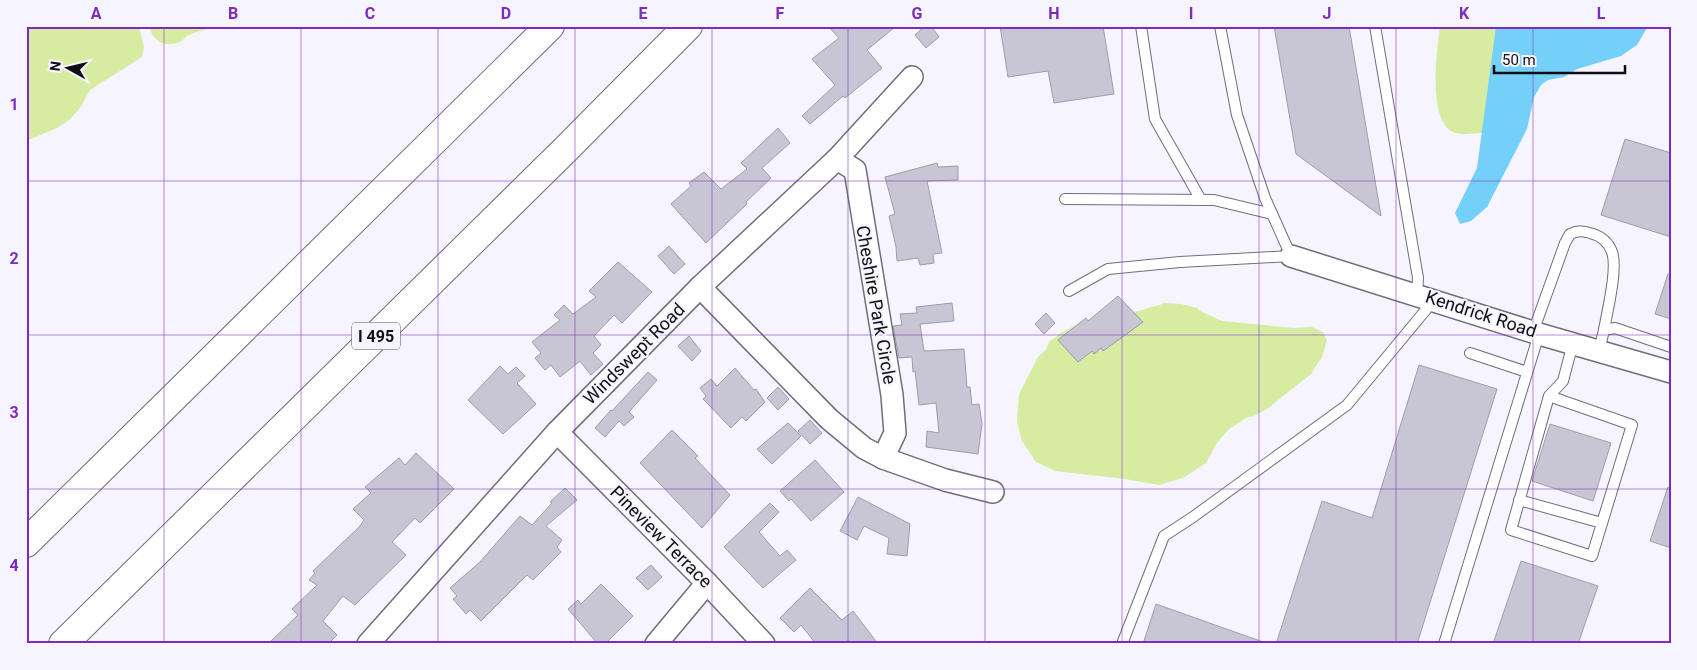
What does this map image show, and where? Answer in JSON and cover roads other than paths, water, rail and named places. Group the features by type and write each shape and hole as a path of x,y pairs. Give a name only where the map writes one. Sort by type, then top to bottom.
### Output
{"highway":[{"path":"26,543 550,26"},
{"name":"I 495","path":"63,644 564,151 688,26"}],"street":[{"name":"Windswept Road","path":"368,644 557,432 700,287 837,159 912,77"},
{"name":"Cheshire Park Circle","path":"837,159 855,170 883,337 892,395 895,433 884,458"},
{"name":"Kendrick Road","path":"1291,256 1573,343 1602,340 1671,372"},
{"path":"700,287 829,420 864,448 884,458 944,480 993,492"},
{"name":"Pineview Terrace","path":"557,432 707,583 764,644"},
{"path":"656,644 707,583"}],"lane":[{"path":"1141,26 1155,120 1201,200"},
{"path":"1069,291 1108,269 1180,262 1291,256 1265,198 1237,115 1220,26"},
{"path":"1122,644 1164,536 1193,517 1347,404 1426,297 1418,278 1375,26"},
{"path":"1064,199 1214,200 1272,214"},
{"path":"1444,644 1527,372 1536,333 1565,243 1570,234 1578,231 1598,236 1607,243 1613,253 1614,271 1602,340"},
{"path":"1602,340 1615,328 1671,347"},
{"path":"1549,396 1632,424 1592,556 1511,530 1549,396 1563,381 1573,343"},
{"path":"1470,353 1527,372"},
{"path":"1519,500 1602,524"}],"water":[{"path":"1496,26 1648,26 1637,45 1621,56 1577,69 1564,77 1548,80 1541,85 1534,97 1527,129 1487,207 1471,221 1460,224 1455,213 1477,168"}]}
